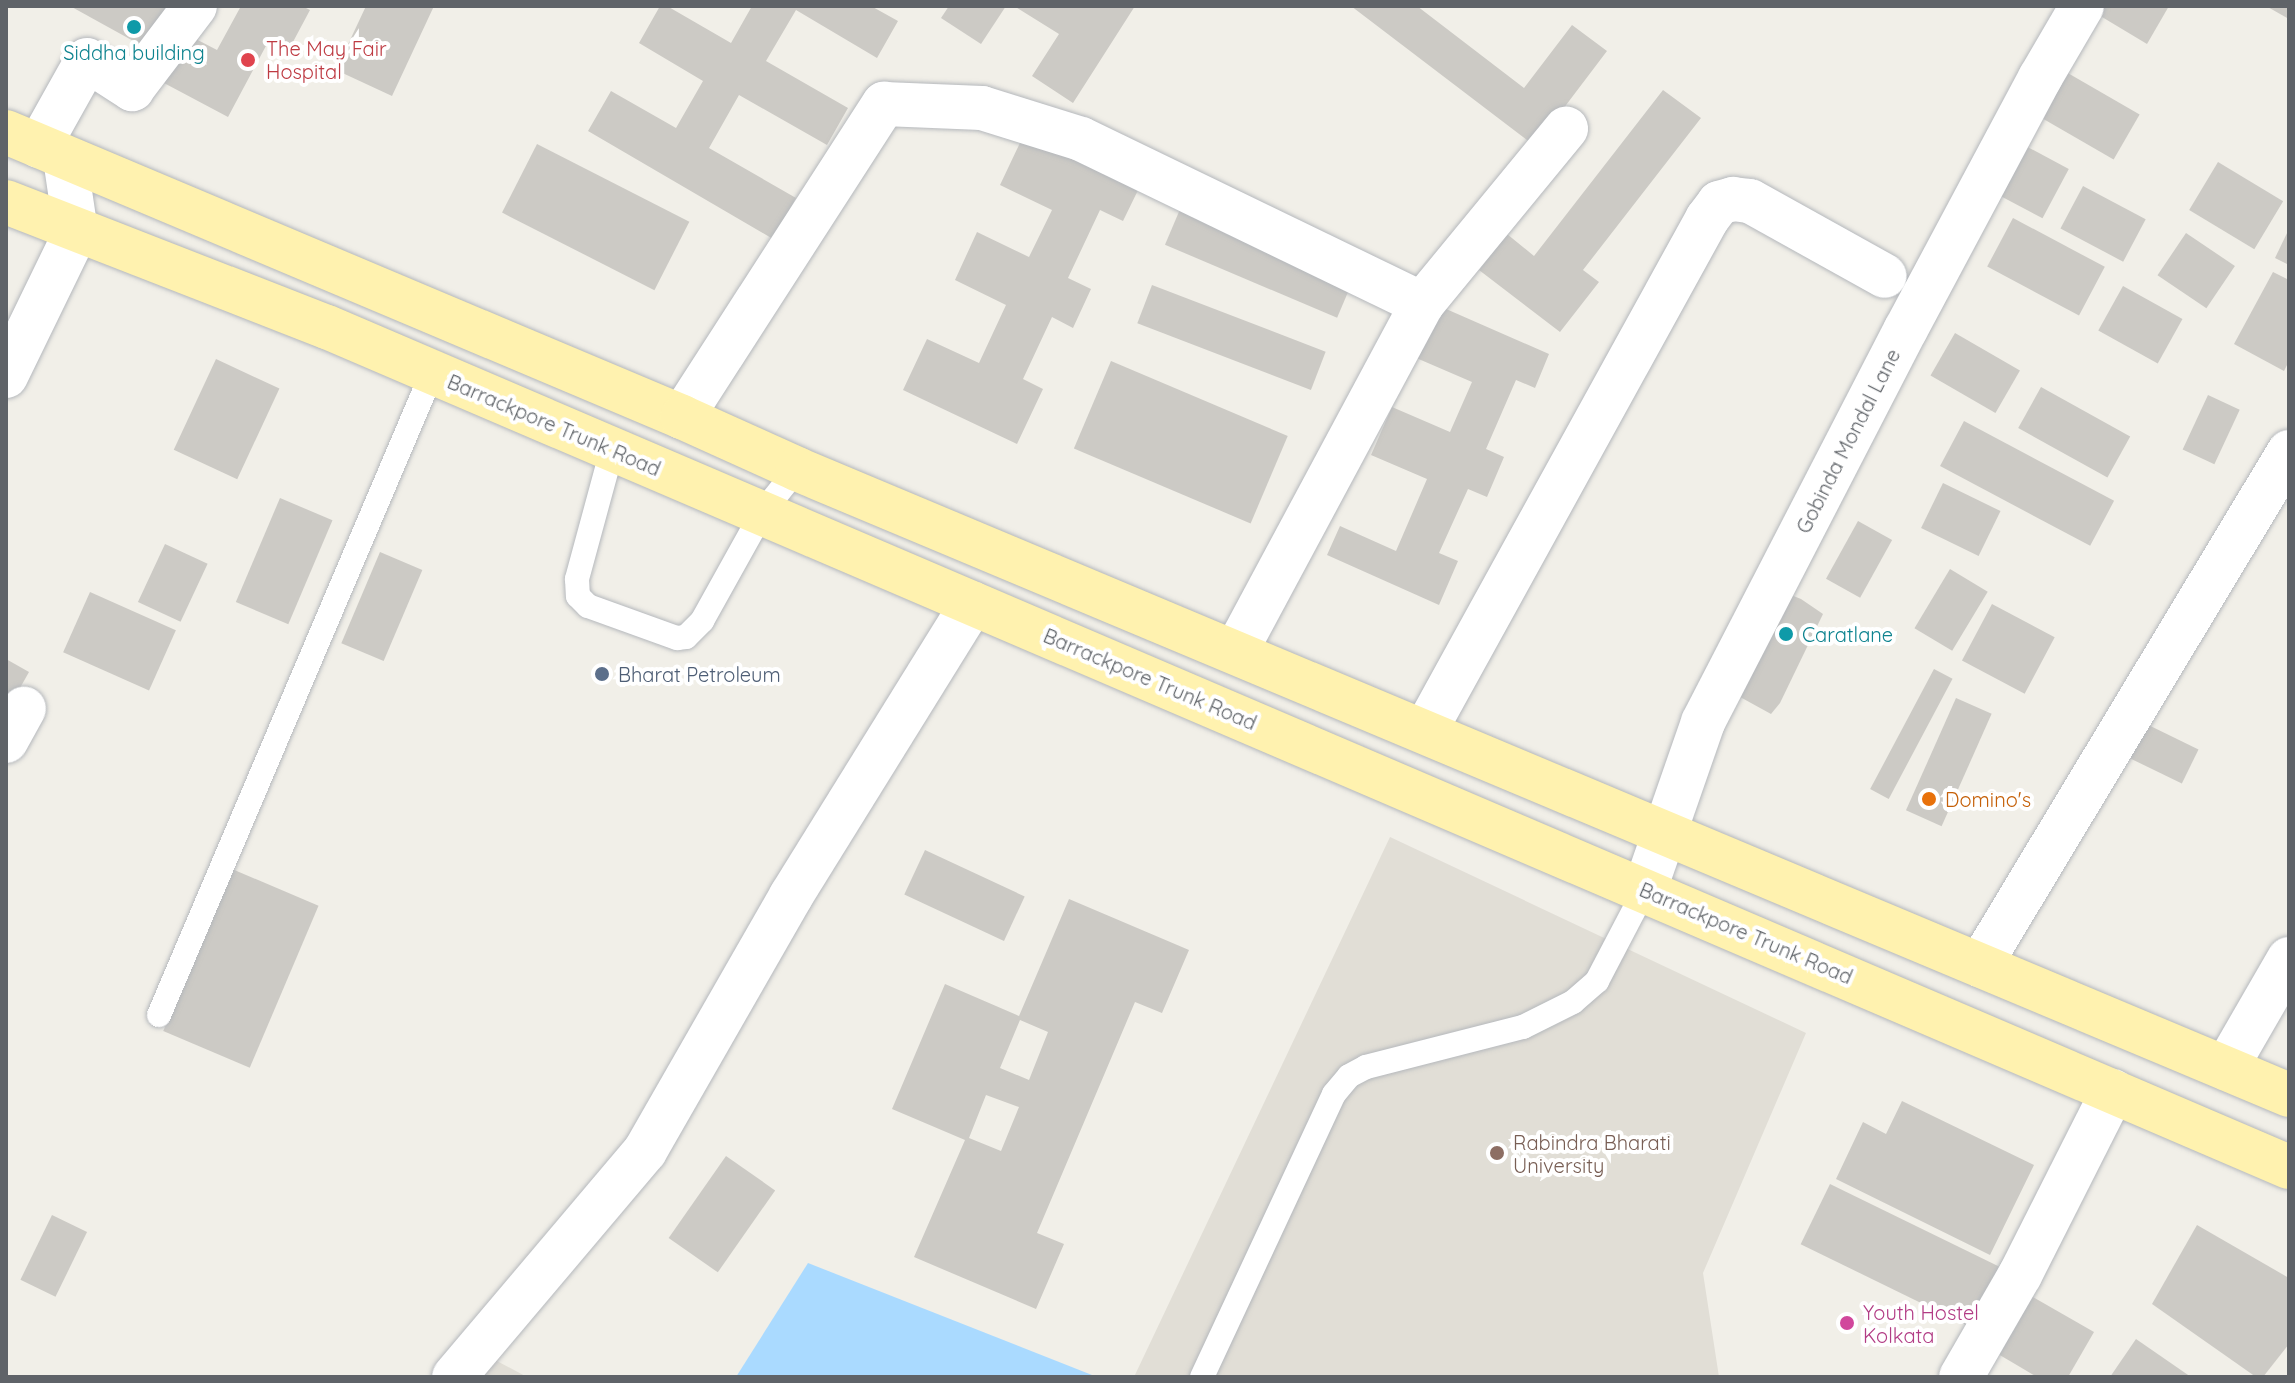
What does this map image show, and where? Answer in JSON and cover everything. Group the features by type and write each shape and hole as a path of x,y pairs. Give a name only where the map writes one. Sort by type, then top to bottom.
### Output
{"main road":[{"path":"37,145 682,417 797,469 2289,1095"},
{"name":"Barrackpore Trunk Road","path":"6,202 76,232 327,327 2289,1167"}],"street":[{"path":"6,376 76,232 37,145 87,60 132,89 195,6"},
{"name":"Gobinda Mondal Lane","path":"1645,889 1703,722 1906,329 2040,78 2082,6"},
{"path":"682,417 884,104 982,108 1081,139 1422,304"},
{"path":"1236,651 1422,304 1566,129"},
{"path":"1425,731 1707,219 1719,203 1733,199 1750,201 1885,276"},
{"path":"1980,965 2289,452"},
{"path":"454,1377 645,1151 791,896 972,604"},
{"path":"2226,1068 2289,959"},
{"path":"1961,1377 2020,1275 2113,1091"}],"lane":[{"path":"159,1015 432,373"},
{"path":"612,450 577,579 578,596 588,606 677,638 686,637 702,621 762,513 797,469"},
{"path":"1202,1377 1334,1094 1349,1076 1366,1067 1523,1027 1573,1002 1597,981 1645,889"}],"shaded area":[{"name":"Rabindra Bharati University","path":"1390,837 1806,1033 1703,1273 1719,1377 1134,1377"},
{"path":"484,1354 527,1377 471,1377"}],"water":[{"path":"808,1263 1092,1375 1093,1377 736,1377"}],"building":[{"name":"Siddha building","path":"70,6 174,6 146,48"},
{"path":"241,6 302,6 310,10 286,55 267,44 228,117 164,83 190,36 217,50"},
{"path":"366,6 434,6 392,96 336,70"},
{"path":"660,6 667,6 731,43 752,6 871,6 898,21 877,58 796,10 766,61 848,108 827,145 739,95 709,148 796,198 773,239 588,131 611,91 676,128 703,81 639,43"},
{"path":"949,6 1006,6 981,44 941,18"},
{"path":"1014,6 1135,6 1073,103 1032,76 1059,34"},
{"path":"1351,6 1417,6 1524,88 1572,25 1607,51 1535,146"},
{"path":"2102,6 2169,6 2147,44 2097,14"},
{"path":"2266,6 2289,6 2289,19"},
{"path":"2066,72 2140,114 2114,160 2040,117"},
{"path":"1663,90 1701,118 1583,270 1599,282 1560,332 1479,270 1507,234 1534,256"},
{"path":"1028,126 1143,180 1123,221 1100,210 1068,278 1091,289 1073,328 1052,317 1023,379 1043,389 1017,444 903,390 927,339 979,363 1006,305 955,280 977,232 1029,257 1052,210 1000,185"},
{"path":"537,144 689,222 654,290 502,213"},
{"path":"2022,144 2069,169 2043,218 1996,193"},
{"path":"2218,162 2283,201 2254,249 2189,210"},
{"path":"2083,186 2146,219 2123,262 2060,228"},
{"path":"1181,207 1353,280 1337,318 1165,245"},
{"path":"2013,218 2105,267 2079,315 1987,267"},
{"path":"2289,229 2289,265 2275,258"},
{"path":"2186,233 2235,266 2206,308 2157,275"},
{"path":"2273,272 2289,280 2289,361 2284,371 2234,344"},
{"path":"1152,285 1326,352 1311,390 1137,323"},
{"path":"2123,286 2182,319 2158,364 2098,331"},
{"path":"1437,305 1549,354 1535,388 1516,380 1486,449 1504,457 1487,497 1468,489 1439,553 1458,561 1439,605 1327,555 1340,526 1396,551 1427,479 1371,455 1392,407 1450,432 1472,382 1414,357"},
{"path":"1955,333 2020,370 1995,413 1930,375"},
{"path":"216,359 279,389 237,479 174,450"},
{"path":"1111,361 1288,436 1251,523 1074,448"},
{"path":"2041,387 2130,436 2107,478 2018,428"},
{"path":"2208,395 2240,410 2214,464 2183,449"},
{"path":"1964,421 2114,501 2090,546 1940,466"},
{"path":"1943,483 2001,511 1979,556 1921,528"},
{"path":"280,498 332,520 288,624 236,602"},
{"path":"1858,521 1892,540 1860,598 1826,579"},
{"path":"165,544 208,564 181,622 138,602"},
{"path":"380,552 422,570 384,661 341,643"},
{"path":"1950,569 1988,592 1952,651 1914,628"},
{"name":"Caratlane","path":"1781,591 1801,599 1823,614 1780,703 1771,714 1731,692"},
{"path":"90,592 176,630 149,691 63,652"},
{"path":"1992,604 2055,637 2025,694 1962,661"},
{"path":"6,659 29,672 6,713"},
{"path":"1934,669 1953,679 1889,799 1870,789"},
{"path":"1956,698 1992,714 1942,826 1906,810"},
{"path":"2132,717 2199,749 2182,784 2115,751"},
{"path":"925,850 1025,896 1004,941 904,894"},
{"path":"232,869 319,906 250,1068 163,1031"},
{"path":"1069,899 1189,950 1162,1013 1135,1002 1037,1233 1064,1244 1036,1309 914,1257 965,1140 892,1109 945,984 1019,1016","holes":["1020,1020 1048,1032 1029,1080 1000,1068","986,1095 1019,1107 1001,1151 969,1138"]},
{"path":"1902,1101 2034,1165 1990,1255 1836,1179 1863,1122 1886,1134"},
{"path":"726,1156 775,1190 718,1272 669,1238"},
{"path":"1830,1184 1999,1266 1970,1327 1801,1244"},
{"path":"52,1215 87,1232 55,1297 20,1280"},
{"path":"2197,1225 2289,1278 2289,1344 2263,1377 2256,1377 2152,1304"},
{"path":"2026,1293 2094,1332 2068,1377 2037,1377 1993,1351"},
{"path":"2136,1339 2191,1377 2110,1377"}],"place":[{"name":"Siddha building","path":"134,27"},
{"name":"The May Fair Hospital","path":"248,60"},
{"name":"Caratlane","path":"1786,634"},
{"name":"Bharat Petroleum","path":"602,674"},
{"name":"Domino's","path":"1929,799"},
{"name":"Rabindra Bharati University","path":"1497,1153"},
{"name":"Youth Hostel Kolkata","path":"1847,1323"}]}
